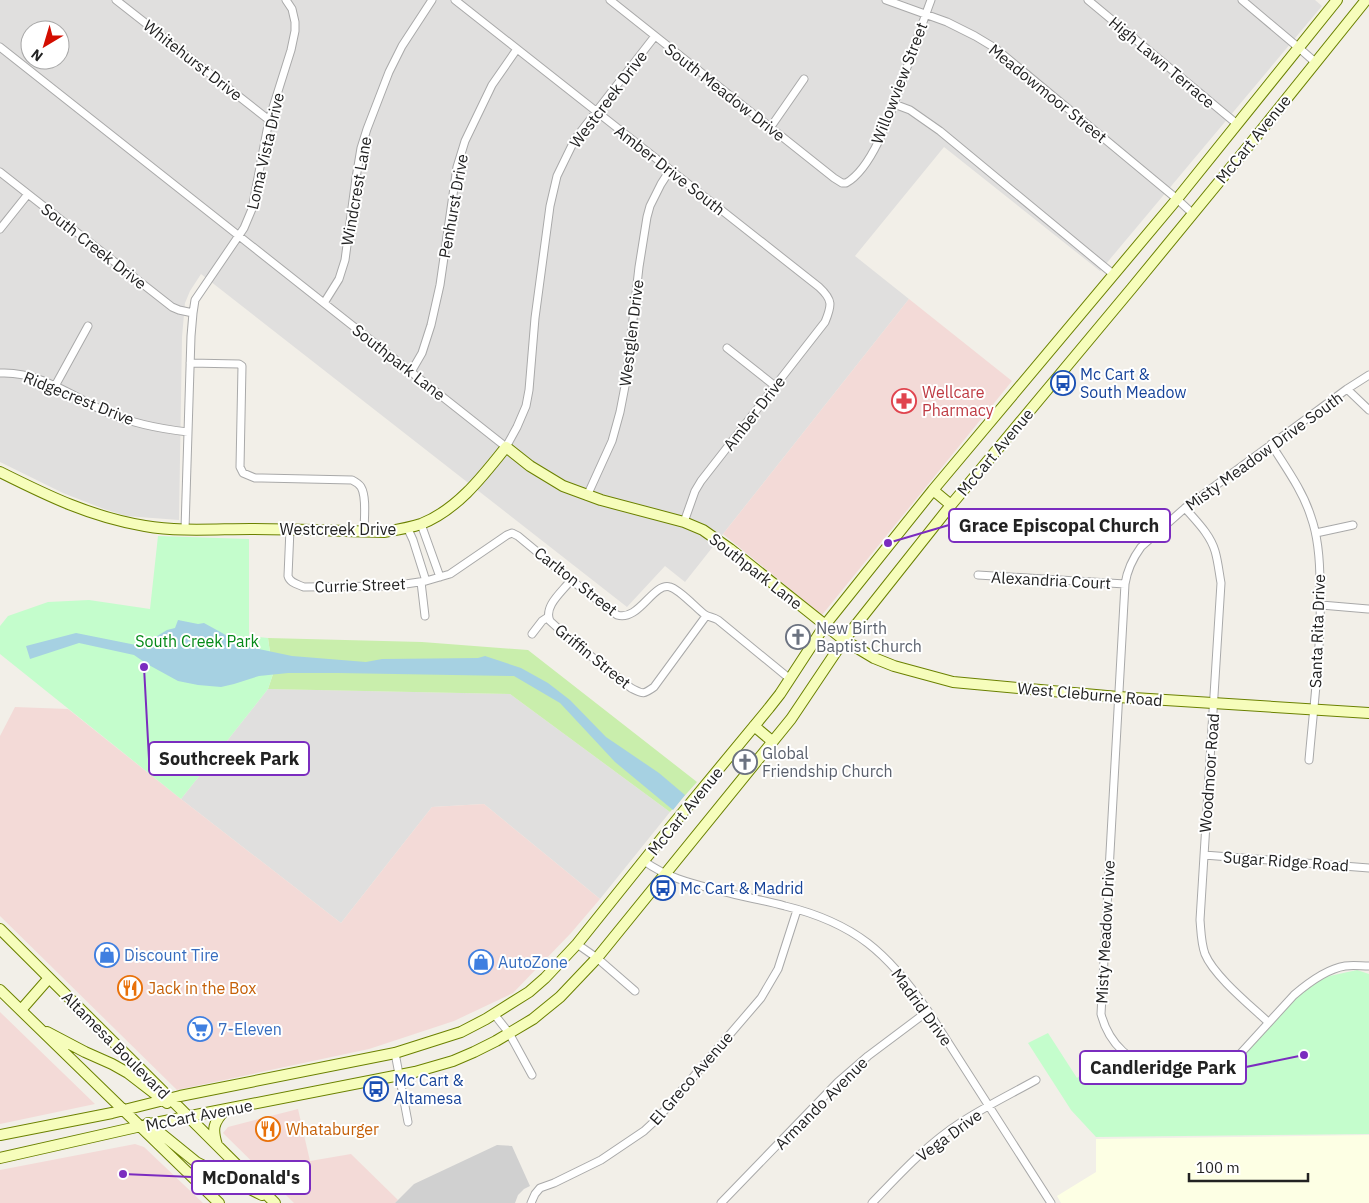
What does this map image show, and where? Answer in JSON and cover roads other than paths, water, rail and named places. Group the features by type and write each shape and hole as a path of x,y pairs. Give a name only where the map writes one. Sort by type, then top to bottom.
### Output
{"main road":[{"name":"McCart Avenue","path":"0,1135 395,1053 461,1032 529,992 577,944 780,694 825,625 933,490 1177,199 1337,0"},
{"name":"McCart Avenue","path":"0,1158 145,1125 432,1068 474,1052 543,1012 570,988 598,958 772,742 800,706 844,640 951,505 1132,288 1366,0"},
{"name":"Southpark Lane","path":"506,447 530,466 563,486 587,496 684,522 703,530 730,549 825,625"},
{"name":"Westcreek Drive","path":"0,472 53,498 91,513 146,526 185,529 290,529 384,532 421,524 445,511 490,467 506,447"},
{"path":"933,490 951,505"},
{"name":"West Cleburne Road","path":"825,625 844,640 874,658 894,666 953,682 1118,697 1369,713"},
{"path":"754,726 772,742"},
{"name":"Altamesa Boulevard","path":"0,929 167,1099"},
{"path":"21,1010 49,978"},
{"path":"0,990 123,1110 196,1162 272,1201"},
{"path":"39,1028 112,1064 167,1099 189,1117 272,1201"},
{"path":"217,1146 213,1131 219,1116 224,1110"},
{"path":"145,1125 219,1203"}],"street":[{"name":"Whitehurst Drive","path":"116,0 269,120"},
{"name":"Loma Vista Drive","path":"185,529 190,363 195,300 239,236 252,209 269,120 295,31 292,9 286,0"},
{"name":"Windcrest Lane","path":"324,303 339,279 345,260 361,148 367,129 389,72 406,39 432,0"},
{"name":"Amber Drive South","path":"455,0 818,287 826,294 831,308"},
{"name":"South Meadow Drive","path":"610,0 842,183"},
{"name":"Meadowmoor Street","path":"886,0 947,22 995,48 1192,213"},
{"name":"Willowview Street","path":"842,183 846,183 857,175 869,158 884,130 931,0"},
{"name":"High Lawn Terrace","path":"1088,0 1237,124"},
{"path":"1242,0 1315,62"},
{"name":"Westcreek Drive","path":"506,447 526,406 535,318 550,206 557,176 575,139 655,36"},
{"name":"Southpark Lane","path":"0,47 506,447"},
{"name":"Penhurst Drive","path":"410,372 422,353 431,325 440,285 457,167 465,141 492,85 517,49"},
{"path":"770,128 804,79"},
{"path":"894,104 910,110 940,131 1113,274"},
{"name":"Westglen Drive","path":"587,496 612,441 618,419 626,381 639,267 647,217 650,206 670,170"},
{"name":"South Creek Drive","path":"0,172 172,306 179,310 193,313"},
{"path":"0,229 28,194"},
{"name":"Amber Drive","path":"684,522 695,491 701,481 825,322 831,308"},
{"path":"55,386 88,326"},
{"path":"727,348 775,386"},
{"path":"190,363 239,364 242,366 240,467 243,473 255,478 352,480 362,489 364,497 364,532"},
{"name":"Ridgecrest Drive","path":"0,373 12,372 31,376 108,413 162,429 188,432"},
{"name":"Misty Meadow Drive South","path":"1118,697 1125,584 1136,554 1141,547 1185,508 1369,375"},
{"path":"1348,389 1369,410"},
{"name":"Santa Rita Drive","path":"1271,444 1304,499 1316,533 1320,566 1321,605 1310,760"},
{"name":"Woodmoor Road","path":"1185,508 1204,529 1212,542 1216,552 1221,583 1200,920 1202,945 1206,956 1222,978 1268,1022"},
{"path":"421,524 440,577"},
{"path":"1316,533 1353,525"},
{"name":"Currie Street","path":"290,529 288,576 289,580 293,583 304,587 382,586 423,581 413,540 407,528"},
{"name":"Carlton Street","path":"423,581 450,574 512,533 617,615 627,616 637,610 657,591 669,586 706,616 718,620 790,679"},
{"name":"Alexandria Court","path":"978,575 1125,584"},
{"name":"Griffin Street","path":"571,580 550,606 548,617 550,621 631,688 641,693 646,693 654,687 706,616"},
{"path":"423,581 425,616"},
{"path":"1321,605 1368,609"},
{"path":"532,634 542,621 548,617"},
{"name":"Misty Meadow Drive","path":"1118,697 1101,1014 1110,1038 1119,1048 1140,1064 1160,1072 1184,1073 1217,1066 1230,1061 1240,1054 1299,990 1327,972 1344,966 1369,966"},
{"name":"Sugar Ridge Road","path":"1204,855 1369,868"},
{"name":"Madrid Drive","path":"644,861 665,874 688,882 786,906 833,922 855,933 872,946 887,959 910,985 1051,1203"},
{"name":"El Greco Avenue","path":"531,1201 540,1188 601,1160 644,1132 658,1118 765,992 778,969 797,910"},
{"path":"577,944 598,958 635,991"},
{"name":"Armando Avenue","path":"721,1203 838,1082 868,1056 928,1011"},
{"path":"494,1014 509,1033 532,1075"},
{"path":"395,1053 408,1122"},
{"name":"Vega Drive","path":"872,1203 906,1168 936,1141 960,1123 1036,1080"}],"water":[{"path":"178,620 198,624 204,623 239,645 292,656 366,662 382,659 478,658 485,656 521,668 548,683 570,700 606,737 659,773 685,795 673,810 615,762 560,703 514,676 288,673 259,676 221,687 178,681 134,655 79,643 30,659 26,646 76,633 141,646 167,630 175,628"}],"place":[{"name":"Mc Cart & South Meadow","path":"1063,383"},
{"name":"Wellcare Pharmacy","path":"904,401"},
{"name":"Grace Episcopal Church","path":"888,543"},
{"name":"New Birth Baptist Church","path":"798,637"},
{"name":"Southcreek Park","path":"144,667"},
{"name":"Global Friendship Church","path":"745,762"},
{"name":"Mc Cart & Madrid","path":"663,888"},
{"name":"Discount Tire","path":"107,955"},
{"name":"AutoZone","path":"481,962"},
{"name":"Jack in the Box","path":"130,988"},
{"name":"7-Eleven","path":"200,1029"},
{"name":"Candleridge Park","path":"1304,1055"},
{"name":"Mc Cart & Altamesa","path":"376,1089"},
{"name":"Whataburger","path":"268,1129"},
{"name":"McDonald's","path":"123,1174"}],"park label":[{"name":"South Creek Park","path":"197,641"}]}
